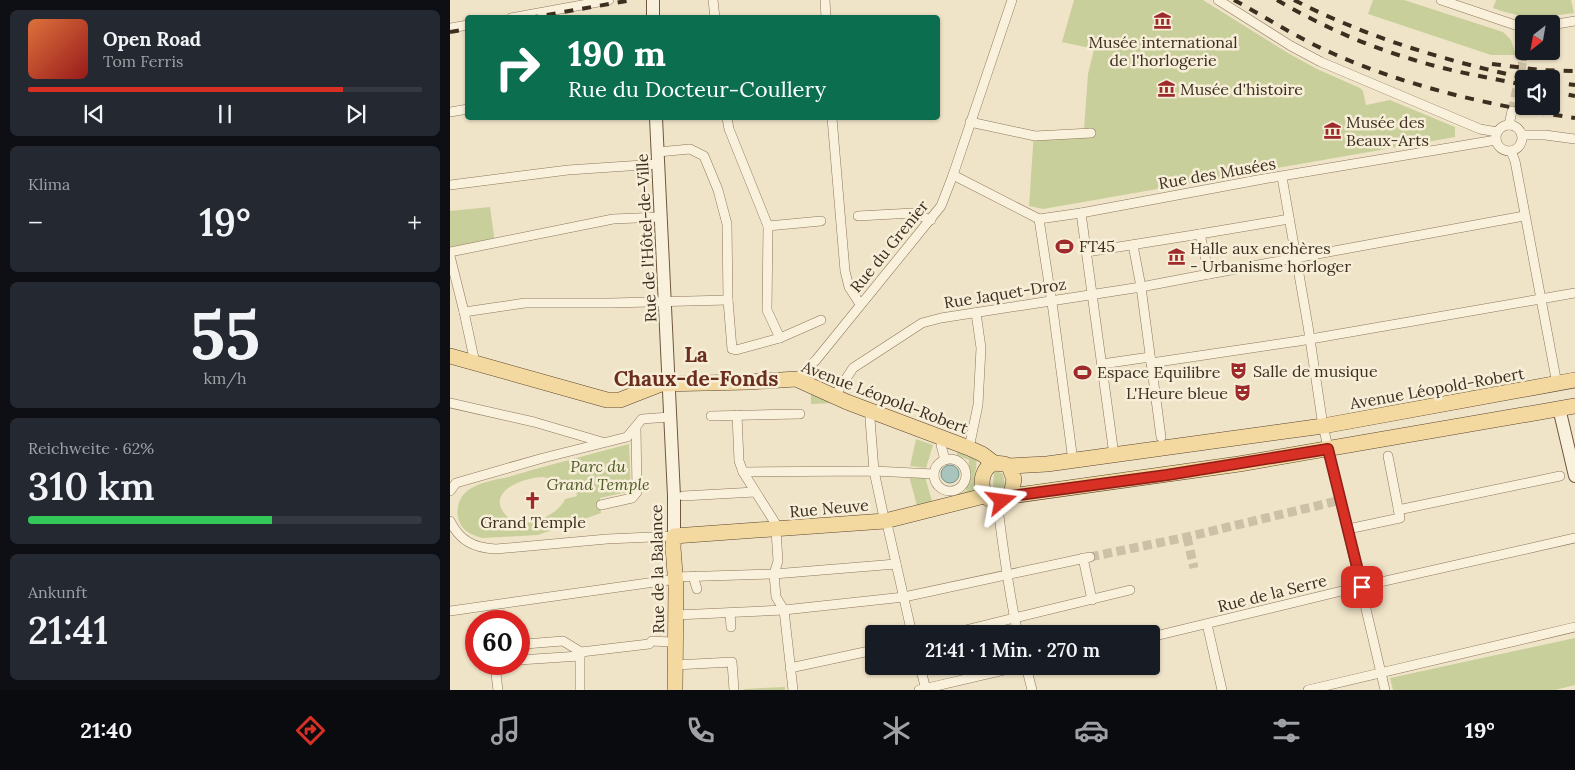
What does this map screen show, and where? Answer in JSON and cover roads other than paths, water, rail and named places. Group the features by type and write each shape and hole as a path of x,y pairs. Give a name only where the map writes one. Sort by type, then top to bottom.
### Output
{"main road":[{"name":"Rue de l'Hôtel-de-Ville","path":"656,120 670,417"},
{"name":"Avenue Léopold-Robert","path":"450,356 607,400 620,400 656,385 669,383 749,382 796,378 834,397 969,448 1001,464 1073,461 1113,449 1323,426 1575,380"},
{"path":"1556,384 1559,408 1575,476"},
{"path":"998,498 1014,479 1001,464 990,465 984,473 982,484 998,498 1167,475 1575,406"},
{"name":"Rue de la Balance","path":"670,417 675,514 673,547 676,578 675,690"},
{"name":"Rue Neuve","path":"674,536 885,521 998,498"}],"street":[{"path":"523,15 562,5 609,0"},
{"path":"713,0 715,15"},
{"path":"825,0 826,15"},
{"name":"Rue du Grenier","path":"796,378 816,360 941,206 1012,0"},
{"path":"1218,0 1320,62 1496,136 1500,148 1507,151 1515,149 1521,143 1522,135 1517,128 1509,125 1502,126 1496,136"},
{"path":"1441,0 1515,25"},
{"path":"1560,24 1575,21"},
{"path":"450,28 465,26"},
{"path":"450,112 465,110"},
{"path":"1509,125 1512,111"},
{"path":"727,120 729,129 768,226 767,310 780,338"},
{"path":"832,120 846,271 849,287 860,304"},
{"path":"970,122 1035,136 1091,134"},
{"path":"1522,135 1545,135 1575,139"},
{"name":"Rue des Musées","path":"1039,219 1282,177 1496,136"},
{"path":"450,185 658,158 690,149 704,156 718,190 727,224 728,300 732,350 780,338 821,320"},
{"path":"1511,151 1515,161 1556,384"},
{"path":"953,175 1039,219 1052,300 1073,461"},
{"path":"1282,177 1323,426 1385,690"},
{"path":"858,216 913,212 931,220"},
{"path":"1080,213 1087,252 1113,449"},
{"name":"Rue Jaquet-Droz","path":"834,397 853,368 922,323 940,318 1141,286 1524,216"},
{"path":"450,252 613,219 660,217"},
{"path":"1087,252 1289,218"},
{"path":"768,226 821,221"},
{"path":"1200,234 1208,274"},
{"path":"1133,245 1141,286 1161,437"},
{"path":"450,256 475,363"},
{"path":"1102,364 1150,360 1310,338 1575,293"},
{"path":"464,312 525,302 728,300"},
{"path":"969,448 978,405 981,348 976,312"},
{"path":"450,402 534,422 603,443"},
{"path":"711,416 800,414"},
{"path":"737,415 739,461 743,472 777,530 778,561 774,574 776,597 784,610 793,690"},
{"path":"450,491 456,483 543,458 628,437 642,419 670,417"},
{"path":"870,420 874,471 883,513"},
{"path":"601,505 632,498 637,492 636,427"},
{"path":"942,445 945,460"},
{"path":"1348,529 1400,518 1388,456"},
{"path":"943,489 953,490 965,481 964,466 960,462 945,460 938,465 934,474 937,483 943,489 945,500"},
{"path":"743,472 874,471 934,474"},
{"path":"1398,510 1560,476"},
{"path":"682,496 755,492"},
{"path":"998,498 1006,574 1016,625"},
{"path":"450,521 461,538 471,545 496,549 607,539 674,536"},
{"path":"888,528 910,625"},
{"name":"Rue de la Serre","path":"1160,635 1575,538"},
{"path":"676,615 696,610 730,613 784,610 904,596 1087,558 1092,600"},
{"path":"450,611 693,576 774,574 896,564"},
{"path":"693,576 697,589"},
{"path":"989,625 1130,590"},
{"path":"730,613 731,627"},
{"path":"1207,624 1222,690"},
{"path":"1308,690 1575,627"},
{"path":"530,644 564,641 581,654"},
{"path":"530,659 581,654 652,642 671,642"},
{"path":"790,668 865,652"},
{"path":"580,690 581,654"},
{"path":"675,665 732,662 734,690"},
{"path":"497,675 498,690"},
{"path":"921,675 923,689 983,675"},
{"path":"1028,675 1032,690"}],"water":[{"path":"946,465 954,465 959,470 957,481 946,483 941,478 941,470"}],"tunnel":[{"path":"1512,111 1523,60"},
{"path":"1090,557 1187,537 1341,500"},
{"path":"1187,537 1194,568"}],"railway":[{"path":"546,15 632,0"},
{"path":"1234,0 1321,48 1393,77 1453,94 1514,108 1575,118"},
{"path":"1277,0 1309,18 1376,47 1439,67 1515,83"},
{"path":"1294,0 1351,26 1409,47 1439,57 1515,76"},
{"path":"450,32 465,30"},
{"path":"1492,64 1541,70 1575,71"},
{"path":"1560,83 1575,85"},
{"path":"1560,93 1575,96"}],"place":[{"name":"Musée international de l'horlogerie","path":"1163,20"},
{"name":"Musée d'histoire","path":"1166,89"},
{"name":"Musée des Beaux-Arts","path":"1332,131"},
{"name":"FT45","path":"1065,246"},
{"name":"Halle aux enchères - Urbanisme horloger","path":"1176,257"},
{"name":"Salle de musique","path":"1239,371"},
{"name":"Espace Equilibre","path":"1083,372"},
{"name":"L'Heure bleue","path":"1242,393"},
{"name":"Grand Temple","path":"533,501"}],"district":[{"name":"La Chaux-de-Fonds","path":"696,366"}],"park label":[{"name":"Parc du Grand Temple","path":"598,475"}]}
